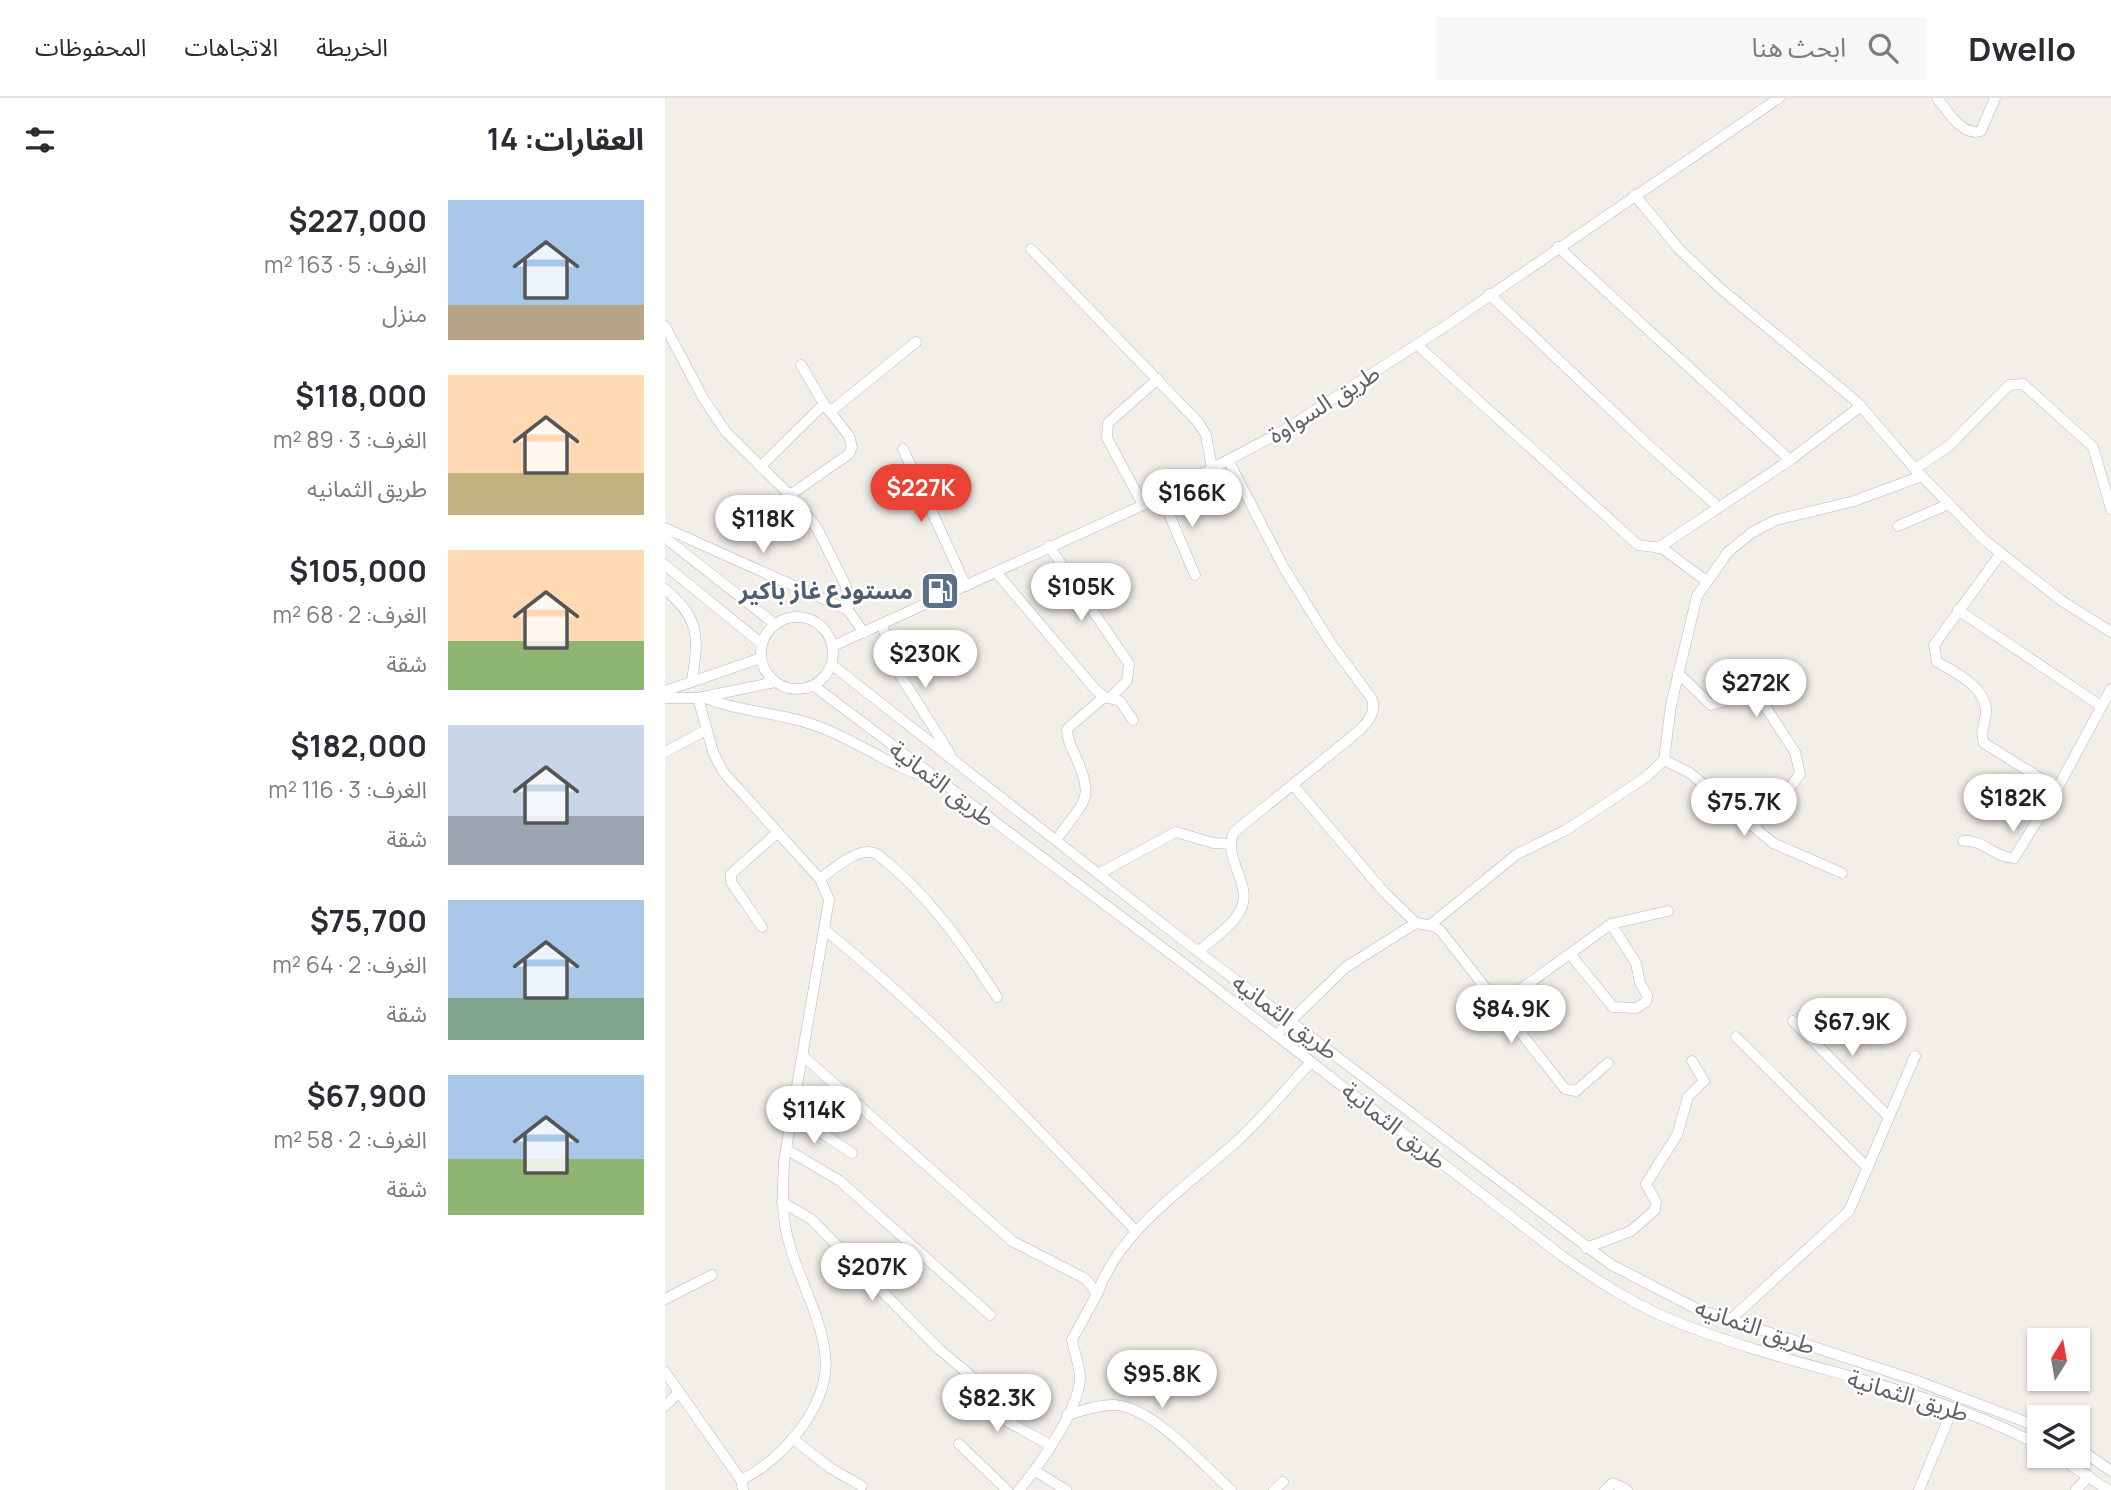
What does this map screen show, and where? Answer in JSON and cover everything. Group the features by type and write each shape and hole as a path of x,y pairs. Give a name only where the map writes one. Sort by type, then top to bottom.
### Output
{"street":[{"name":"طريق السواوة","path":"833,646 1143,505 1304,418 1417,345 1779,98"},
{"path":"1937,98 1960,124 1974,133 1981,131 1995,98"},
{"path":"1635,195 1678,248 1721,289 1861,405 1949,504 2001,553 2080,614 2111,632"},
{"path":"1558,247 1790,460"},
{"path":"1031,249 1203,429 1212,468"},
{"path":"1489,294 1635,433 1718,507"},
{"path":"665,326 713,413 738,446 790,495 817,528 846,586 848,610 864,633"},
{"path":"761,466 827,408 916,342"},
{"path":"1417,345 1634,542 1644,548 1658,548 1669,552 1705,580"},
{"path":"790,495 851,451 849,436 827,408 801,365"},
{"path":"1143,505 1112,448 1105,429 1108,423 1158,379"},
{"path":"1430,925 1517,855 1566,830 1646,777 1664,760 1678,673 1697,596 1705,580 1739,542 1776,520 1854,500 1919,472 1949,446 2009,385 2023,384 2093,447 2111,509"},
{"path":"1658,548 1790,460 1861,405"},
{"path":"903,449 966,586"},
{"path":"1199,951 1232,922 1242,907 1243,889 1230,844 1234,832 1364,726 1373,713 1374,705 1284,568 1228,460"},
{"path":"1161,495 1195,575"},
{"path":"1898,526 1949,504"},
{"path":"665,528 848,610"},
{"path":"665,538 775,624"},
{"path":"1049,546 1129,664 1127,681 1067,729 1067,737 1086,777 1087,792 1057,839"},
{"path":"2001,553 1934,645 1934,658 1965,678 1983,699 1986,710 1981,731 1984,743 2057,789"},
{"path":"665,565 762,644"},
{"path":"996,572 1107,698 1120,701 1133,720"},
{"path":"665,589 694,620 698,645 692,680"},
{"path":"1958,610 2101,706"},
{"path":"665,698 700,697 775,682 794,690 814,686 832,665 833,646 825,629 810,619 792,617 775,624 762,644 761,658 775,682"},
{"path":"882,625 900,676 954,760"},
{"path":"665,691 761,658"},
{"name":"طريق الثمانيه","path":"832,665 1586,1248 1638,1281 1729,1321 1912,1379 2027,1422"},
{"path":"1678,673 1711,705 1723,702 1738,688 1755,691 1795,752 1800,774 1797,781 1769,814 1753,826"},
{"name":"طريق الثمانية","path":"814,686 1276,1035 1562,1256 1608,1288 1700,1331 1953,1408 2027,1440"},
{"path":"1963,841 1972,840 2009,858 2018,856 2111,689"},
{"path":"665,1372 742,1487 792,1438 819,1394 826,1354 787,1237 782,1202 786,1149 826,931 829,893 820,879 724,774 706,730 700,697"},
{"path":"700,697 719,704 816,725 907,770 935,779"},
{"path":"665,752 706,730"},
{"path":"1664,760 1689,773 1783,848 1842,873"},
{"path":"1293,785 1366,874 1416,923 1440,930 1565,1089 1576,1091 1608,1063"},
{"path":"1100,873 1176,832 1213,843 1230,844"},
{"path":"762,927 731,881 731,874 777,833"},
{"path":"820,879 859,853 866,851 877,854 911,882 932,904 997,997"},
{"path":"1499,1005 1611,924 1668,911"},
{"path":"1276,1035 1346,967 1416,923"},
{"path":"1570,954 1613,1007 1636,1008 1646,1002 1647,995 1640,983 1636,963 1611,924"},
{"path":"826,931 879,974 933,1026 1136,1231"},
{"path":"1793,1021 1889,1117"},
{"path":"1736,1037 1868,1168"},
{"path":"803,1056 1013,1241 1086,1279 1097,1294"},
{"path":"1729,1321 1844,1216 1854,1203 1915,1056"},
{"path":"1586,1248 1630,1231 1655,1210 1656,1202 1646,1184 1678,1135 1688,1097 1704,1081 1692,1061"},
{"path":"1019,1490 1035,1471 1067,1415 1080,1375 1072,1340 1097,1294 1106,1267 1136,1231 1239,1139 1311,1062"},
{"path":"793,1114 852,1153"},
{"path":"786,1149 840,1181 990,1315"},
{"path":"782,1202 811,1219 939,1349 977,1381"},
{"path":"665,1299 712,1275"},
{"path":"665,1406 679,1392"},
{"path":"959,1395 1049,1445"},
{"path":"1067,1415 1103,1405 1128,1407 1169,1434 1231,1490"},
{"path":"1919,1490 1953,1408"},
{"path":"792,1438 830,1468 862,1486"},
{"path":"959,1444 1007,1490"},
{"path":"2090,1456 2111,1471"},
{"path":"2076,1468 2108,1490"},
{"path":"1035,1471 1066,1490"},
{"path":"2076,1490 2089,1476"},
{"path":"1605,1490 1610,1483 1627,1490"}],"place":[{"name":"مستودع غاز باكير","path":"940,591"}]}
